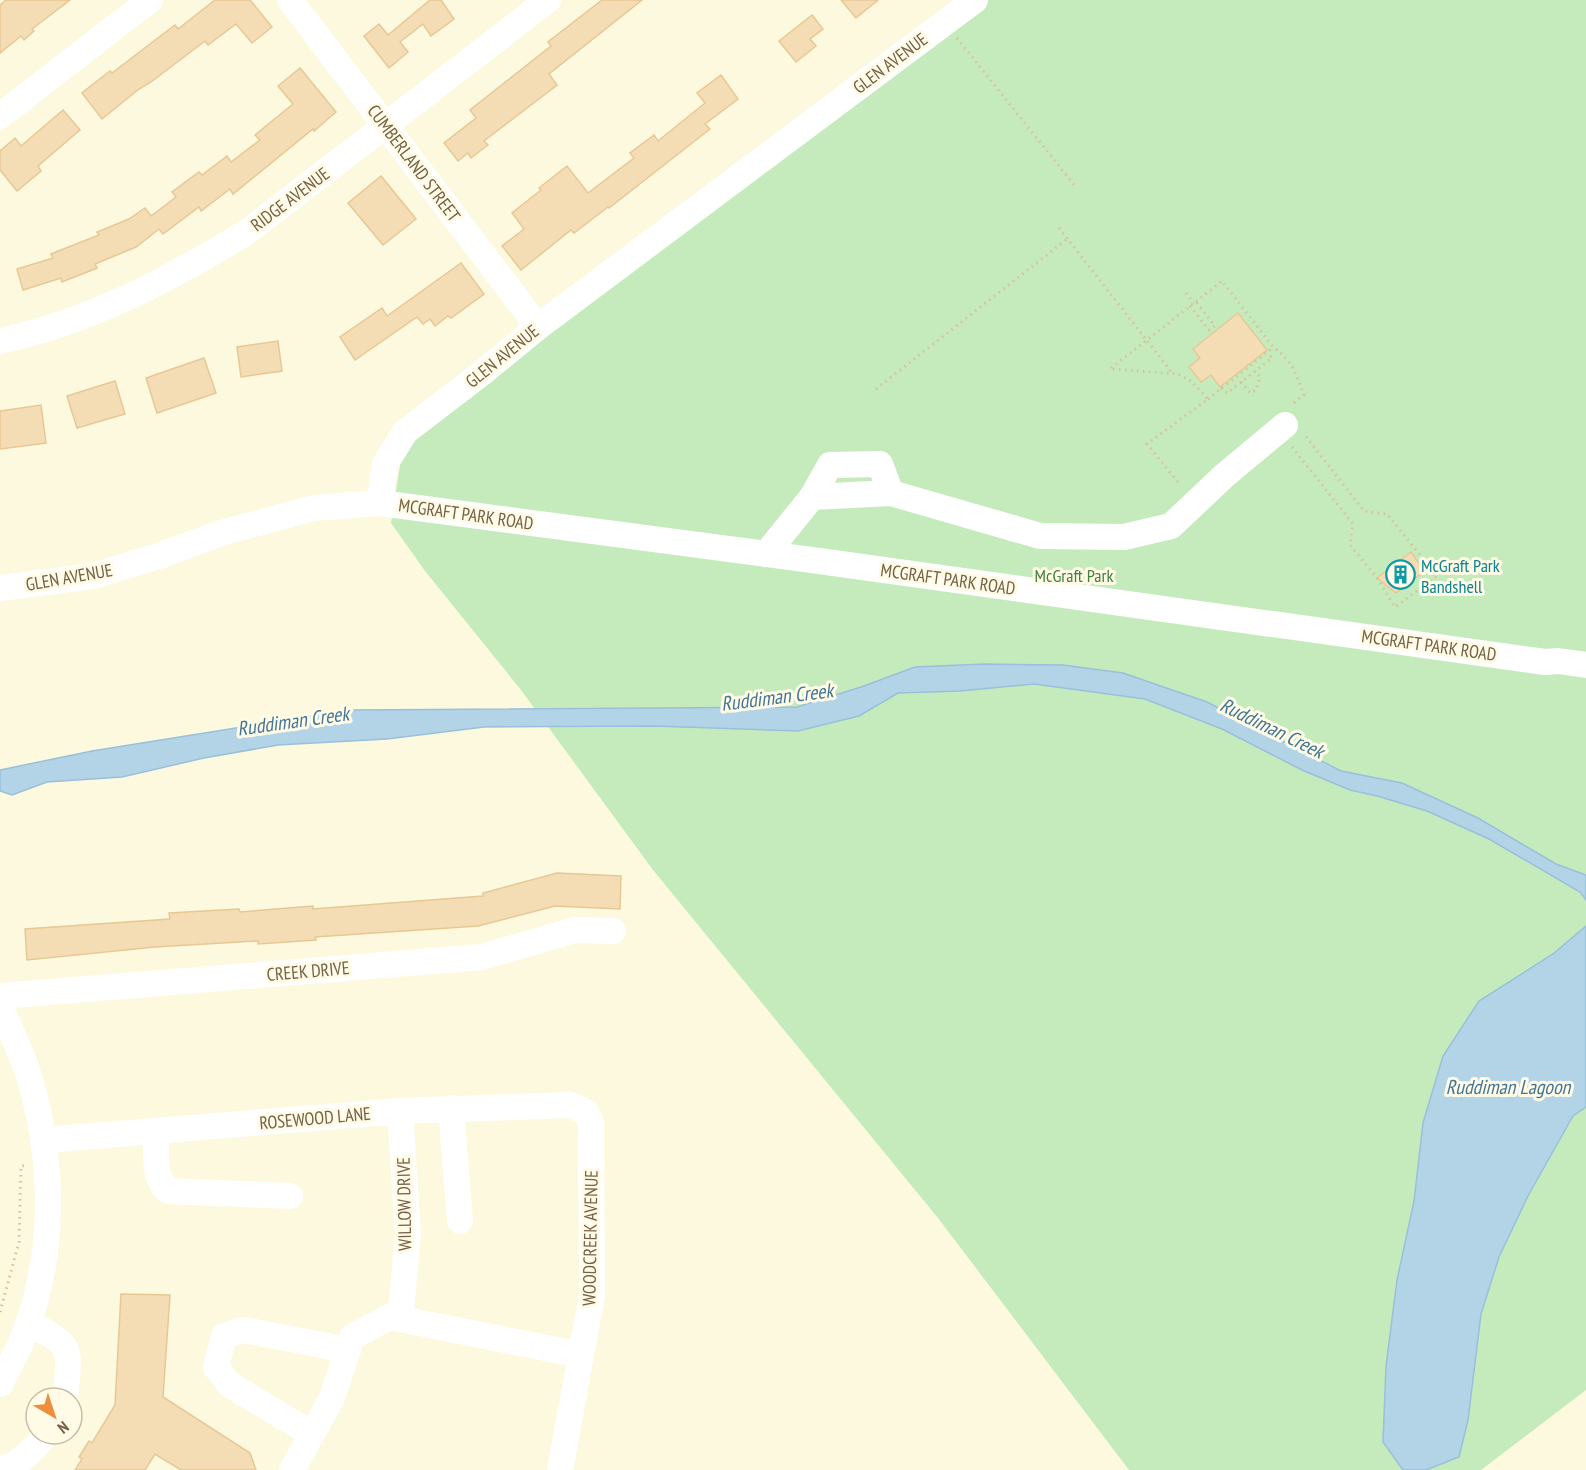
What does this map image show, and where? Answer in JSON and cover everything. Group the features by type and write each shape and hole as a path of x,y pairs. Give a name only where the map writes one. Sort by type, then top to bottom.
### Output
{"street":[{"path":"0,116 150,0"},
{"name":"CUMBERLAND STREET","path":"290,0 538,327"},
{"name":"RIDGE AVENUE","path":"0,341 58,324 98,309 157,284 199,262 264,220 548,0"},
{"name":"GLEN AVENUE","path":"0,588 93,576 162,555 221,533 314,508 380,503 386,464 405,432 538,327 965,3"},
{"path":"766,554 812,497 891,493 1040,536 1124,537 1171,526 1224,475 1287,423"},
{"name":"MCGRAFT PARK ROAD","path":"380,503 1545,662 1557,661 1586,665"},
{"name":"CREEK DRIVE","path":"0,996 482,957 575,930 613,931"},
{"path":"0,1005 27,1071 45,1151 49,1193 40,1278 19,1346 0,1384"},
{"name":"ROSEWOOD LANE","path":"45,1151 156,1131 400,1111 570,1105 586,1112"},
{"path":"451,1108 460,1221"},
{"name":"WILLOW DRIVE","path":"390,1317 401,1311 408,1234 400,1111"},
{"name":"WOODCREEK AVENUE","path":"560,1470 592,1295 591,1123 586,1112"},
{"path":"156,1131 158,1177 161,1185 168,1191 290,1196"},
{"path":"292,1470 332,1398 352,1337 390,1317 581,1355"},
{"path":"28,1322 60,1339 69,1355 66,1386"},
{"path":"312,1434 229,1384 216,1367 224,1336 243,1330 348,1350"},
{"path":"0,1469 8,1468 35,1446"}],"path":[{"path":"954,34 1075,186"},
{"path":"1059,228 1173,374"},
{"path":"876,389 1067,239"},
{"path":"1208,399 1191,381 1178,374 1110,369 1222,281 1274,347 1285,355 1294,370 1304,395 1287,423"},
{"path":"1186,294 1209,330 1215,326 1193,304"},
{"path":"1178,482 1147,444 1274,347"},
{"path":"1221,388 1227,393 1272,358 1267,352"},
{"path":"1241,382 1250,393 1256,390 1260,377 1255,371"},
{"path":"1287,423 1364,511 1387,514 1437,576 1395,607 1377,578 1350,545 1353,524 1287,423"},
{"path":"0,1312 19,1242 21,1166 45,1151"}],"green space":[{"name":"McGraft Park","path":"979,0 1586,0 1586,1390 1481,1470 1129,1470 938,1218 653,870 521,690 425,571 391,523 400,465 419,434"}],"water":[{"name":"Ruddiman Creek","path":"984,664 1063,665 1123,673 1207,702 1341,771 1402,783 1478,818 1556,864 1586,875 1586,900 1580,892 1489,839 1427,811 1350,790 1302,770 1222,729 1145,699 1034,684 960,691 898,693 859,716 798,731 653,726 484,727 387,739 278,745 204,758 122,777 47,782 12,795 0,791 0,770 92,751 348,710 797,707 915,667"},
{"name":"Ruddiman Lagoon","path":"1586,926 1586,1107 1573,1116 1528,1196 1499,1257 1481,1314 1468,1420 1459,1457 1426,1470 1403,1470 1383,1442 1386,1366 1397,1280 1414,1201 1423,1123 1443,1056 1479,1001 1553,954"}],"building":[{"path":"6,0 70,0 32,29 34,31 24,40 21,36 0,53 0,5"},
{"path":"215,0 250,0 272,27 252,43 236,24 208,45 205,41 102,119 82,93 175,25 178,29"},
{"path":"430,0 441,0 454,19 431,36 423,24 400,42 408,52 389,68 364,36 379,24 388,35"},
{"path":"602,0 642,0 549,74 557,85 484,141 488,145 471,158 468,153 458,161 444,143 476,118 470,110 551,46 548,42"},
{"path":"841,0 878,0 856,18"},
{"path":"812,15 823,29 810,39 816,46 796,62 779,41"},
{"path":"300,68 336,112 314,131 313,129 233,194 230,189 201,211 199,207 163,234 159,229 136,247 95,264 97,268 62,282 61,278 23,290 17,269 53,258 51,254 99,235 97,232 129,219 145,208 151,216 176,197 172,192 199,172 202,175 227,156 231,162 260,140 255,135 293,104 278,86"},
{"path":"721,75 738,99 705,124 710,129 609,208 574,233 571,230 521,270 502,246 524,229 512,213 567,166 588,193 634,158 630,153 654,135 658,141 705,103 697,93"},
{"path":"63,110 80,130 38,166 41,171 17,191 0,170 0,151 15,138 21,146"},
{"path":"381,176 416,219 383,245 348,203"},
{"path":"461,263 484,294 451,318 448,316 435,326 430,319 423,324 417,317 355,360 340,337 382,308 387,316"},
{"path":"1238,313 1267,350 1220,387 1211,375 1201,382 1189,367 1200,358 1193,349"},
{"path":"278,341 282,371 241,377 237,347"},
{"path":"204,358 216,393 157,413 146,378"},
{"path":"115,381 125,414 77,428 67,396"},
{"path":"41,405 46,443 0,449 0,411"},
{"name":"McGraft Park Bandshell","path":"1411,552 1424,571 1396,593 1377,578"},
{"path":"557,873 621,876 620,909 555,906 478,926 315,937 316,940 258,944 258,941 155,947 27,960 25,929 170,919 169,913 239,909 240,912 313,906 313,909 483,896 483,893"},
{"path":"121,1294 170,1295 163,1397 250,1453 256,1470 181,1470 155,1454 145,1470 75,1470 82,1459 79,1457 89,1441 92,1443 115,1405"}],"place":[{"name":"McGraft Park Bandshell","path":"1400,575"}]}
